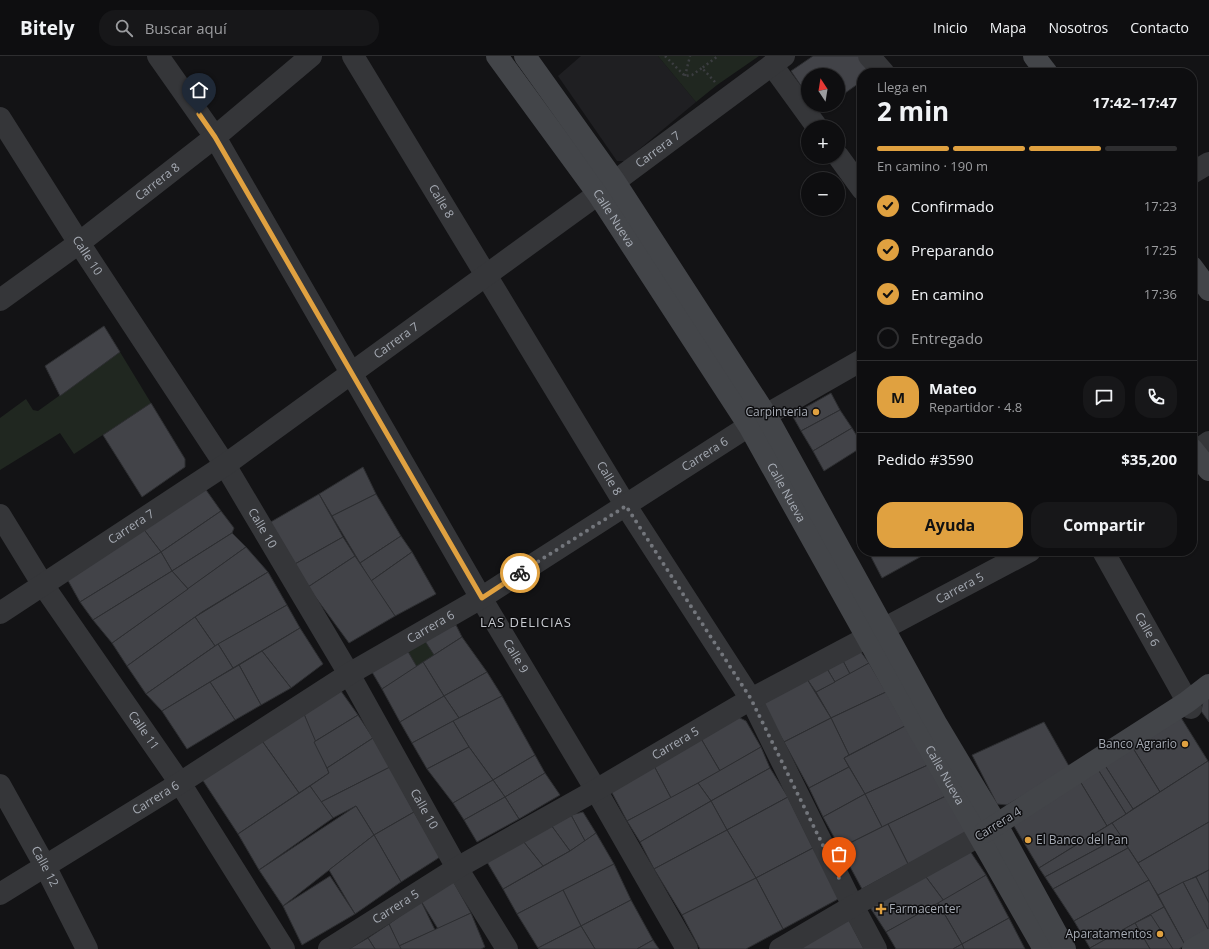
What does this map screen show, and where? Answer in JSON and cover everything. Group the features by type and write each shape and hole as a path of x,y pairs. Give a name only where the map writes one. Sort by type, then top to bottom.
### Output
{"main road":[{"name":"Calle Nueva","path":"497,56 607,188"},
{"name":"Calle Nueva","path":"524,56 607,188 758,421 929,730 979,836 1044,949"},
{"path":"1034,56 1043,68"},
{"path":"1197,274 1209,290"},
{"path":"1197,449 1209,470"},
{"name":"Carrera 4","path":"979,836 1189,705 1209,685"},
{"name":"Calle Nueva","path":"929,730 997,825 1065,949"},
{"path":"1193,949 1209,940"}],"street":[{"name":"Calle 9","path":"158,56 215,137 351,374 596,790 687,949"},
{"name":"Carrera 8","path":"0,300 79,243 215,137 311,56"},
{"name":"Calle 8","path":"353,56 626,506 751,699 853,906 876,949"},
{"path":"870,56 880,68"},
{"name":"Carrera 7","path":"0,613 225,465 487,276 778,60"},
{"path":"778,60 813,120"},
{"name":"Calle 10","path":"0,118 79,243 225,465 349,674 457,868 507,949"},
{"path":"1197,170 1209,163"},
{"path":"844,164 857,183"},
{"name":"Carrera 6","path":"0,894 180,783 349,674 482,598 758,421 857,363"},
{"name":"Calle 11","path":"0,515 43,585 180,783 284,949"},
{"name":"Carrera 5","path":"329,949 457,868 596,790 751,699 1021,556"},
{"name":"Calle 6","path":"1106,556 1189,705"},
{"name":"Calle 12","path":"0,784 45,866 87,949"},
{"name":"Carrera 4","path":"780,949 853,906 979,836"}],"path":[{"path":"665,56 685,76"},
{"path":"685,76 690,56"},
{"path":"685,76 692,75 718,56"},
{"path":"702,68 713,80"}],"shaded area":[{"path":"581,56 658,56 696,102 625,161 617,161 558,76"},
{"path":"658,56 759,56 717,85 696,102"},
{"path":"120,352 151,403 74,454 60,433 0,470 0,418 26,399 33,410 38,411"},
{"path":"423,638 434,655 417,667 406,648"}],"building":[{"path":"813,56 863,56 870,68 857,68 857,85 845,93 845,68 801,68 801,86 791,71"},
{"path":"104,326 120,352 60,396 45,366"},
{"name":"Carpinteria","path":"831,393 840,410 801,431 792,415"},
{"path":"151,403 185,459 185,467 142,497 103,435"},
{"path":"840,410 852,428 813,451 801,431"},
{"path":"852,428 857,436 857,450 824,471 813,451"},
{"path":"363,467 376,494 332,516 319,494"},
{"path":"204,487 221,511 161,552 142,527"},
{"path":"319,494 343,537 295,564 269,523"},
{"path":"376,494 401,536 360,563 332,516"},
{"path":"221,511 234,528 232,533 172,571 161,552"},
{"path":"142,527 161,552 80,602 66,577"},
{"path":"232,533 246,547 188,589 172,571"},
{"path":"401,536 412,552 371,581 360,563"},
{"path":"343,537 355,556 308,587 295,564"},
{"path":"246,547 268,572 202,612 127,666 112,643"},
{"path":"161,552 172,571 93,620 80,602"},
{"path":"412,552 436,594 395,616 371,581"},
{"path":"355,556 395,616 349,643 308,587"},
{"path":"871,556 922,556 882,578"},
{"path":"172,571 188,589 112,643 93,620"},
{"path":"268,572 287,605 215,646 195,617"},
{"path":"287,605 300,628 233,668 218,644"},
{"path":"195,617 215,646 146,694 127,666"},
{"path":"456,625 462,637 434,655 423,638"},
{"path":"300,628 323,664 291,688 262,651"},
{"path":"462,637 487,672 444,696 423,662"},
{"path":"218,644 233,668 162,711 146,694"},
{"path":"406,648 417,667 382,689 372,672"},
{"path":"262,651 291,688 261,705 239,665"},
{"path":"861,652 869,663 850,674 842,659"},
{"path":"842,659 850,674 835,682 826,667"},
{"path":"423,662 444,696 400,722 382,689"},
{"path":"869,663 886,692 831,718 816,692"},
{"path":"239,665 261,705 235,720 210,682"},
{"path":"826,667 835,682 816,692 807,679"},
{"path":"487,672 502,696 459,718 444,696"},
{"path":"807,679 831,718 784,742 761,702"},
{"path":"210,682 235,720 187,749 162,711"},
{"path":"341,691 358,715 314,742 304,714"},
{"path":"886,692 905,726 849,755 831,718"},
{"path":"444,696 459,718 412,743 400,722"},
{"path":"502,696 535,755 493,780 469,747 453,721"},
{"path":"1209,697 1209,722 1201,711 1203,702"},
{"path":"304,714 329,773 299,793 260,738"},
{"path":"358,715 373,738 327,768 314,742"},
{"path":"736,716 746,721 761,747 720,771 700,737"},
{"path":"1180,716 1208,761 1160,792 1131,745"},
{"path":"831,718 849,755 844,758 849,767 809,788 784,742"},
{"path":"453,721 469,747 427,769 412,743"},
{"path":"1044,722 1070,768 1007,805 997,804 972,755"},
{"path":"905,726 930,764 865,794 844,758"},
{"path":"700,737 720,771 671,798 653,764"},
{"path":"260,738 299,793 238,834 200,776"},
{"path":"373,738 390,767 321,802 310,786 329,773 327,768"},
{"path":"1131,745 1160,792 1133,809 1104,764"},
{"path":"469,747 493,780 453,803 427,769"},
{"path":"761,747 770,768 711,801 698,783"},
{"path":"535,755 545,773 505,797 493,780"},
{"path":"1208,761 1209,822 1138,863 1112,823"},
{"path":"653,764 671,798 627,821 611,791"},
{"path":"930,764 948,795 882,827 865,794"},
{"path":"1104,764 1133,809 1126,814 1097,768"},
{"path":"390,767 414,812 374,835 356,806 333,818 321,802"},
{"path":"849,767 865,794 823,817 809,788"},
{"path":"770,768 788,797 727,830 711,801"},
{"path":"1097,768 1126,814 1107,826 1078,778"},
{"path":"545,773 560,795 519,819 505,797"},
{"path":"1078,778 1107,826 1039,868 1011,821"},
{"path":"493,780 505,797 464,820 453,803"},
{"path":"698,783 711,801 640,842 627,821"},
{"path":"310,786 333,818 259,870 238,834"},
{"path":"865,794 882,827 840,848 823,817"},
{"path":"948,795 969,833 908,864 888,824"},
{"path":"505,797 519,819 477,842 464,820"},
{"path":"788,797 813,848 756,878 727,830"},
{"path":"711,801 727,830 654,869 640,842"},
{"path":"356,806 374,835 283,906 259,870"},
{"path":"414,812 440,857 401,882 374,835"},
{"path":"583,812 596,833 585,841 571,815"},
{"path":"571,815 585,841 570,851 551,825"},
{"path":"1209,822 1209,870 1158,895 1138,863"},
{"path":"1112,823 1121,836 1045,877 1039,868"},
{"path":"888,824 908,864 862,889 840,848"},
{"path":"551,825 570,851 543,866 523,841"},
{"path":"727,830 756,878 682,915 654,869"},
{"path":"596,833 614,864 517,914 503,889 570,851"},
{"path":"374,835 401,882 355,914 329,870"},
{"path":"1121,836 1128,848 1053,889 1045,877"},
{"path":"523,841 543,866 503,889 487,862"},
{"path":"813,848 840,898 783,929 756,878"},
{"path":"968,848 986,875 944,901 923,873"},
{"path":"1128,848 1149,880 1074,921 1053,889"},
{"path":"614,864 631,900 581,926 563,890"},
{"path":"1209,870 1209,903 1196,877"},
{"path":"923,873 944,901 886,932 871,909 871,902"},
{"path":"986,875 1009,918 962,944 938,903"},
{"path":"330,876 355,914 302,945 283,906"},
{"path":"1196,877 1209,903 1209,931 1183,882"},
{"path":"756,878 783,929 746,949 700,949 682,915"},
{"path":"1149,880 1164,907 1090,948 1074,921"},
{"path":"453,881 471,913 438,929 421,901"},
{"path":"1183,882 1209,931 1185,945 1158,895"},
{"path":"563,890 581,926 538,948 517,914"},
{"path":"631,900 653,940 637,949 595,949 581,926"},
{"path":"421,901 435,930 399,946 389,924"},
{"path":"938,903 962,944 953,949 896,949 886,932"},
{"path":"1164,907 1185,945 1179,949 1173,949 1151,915"},
{"name":"Aparatamentos","path":"1164,907 1185,945 1179,949 1150,949 1135,923"},
{"path":"471,913 485,947 481,949 401,949 399,946"},
{"path":"1151,915 1173,949 1150,949 1135,923"},
{"path":"1009,918 1025,949 964,949 962,944"},
{"path":"849,920 864,949 795,949"},
{"path":"1135,923 1150,949 1090,948"},
{"path":"389,924 401,949 375,949 368,938"},
{"path":"581,926 595,949 538,948"},
{"path":"368,938 375,949 349,949"},
{"path":"653,940 659,949 637,949"},
{"path":"962,944 964,949 953,949"}],"way so far":[{"path":"520,573 626,506 751,699 839,878"}],"place":[{"name":"Carpinteria","path":"816,412"},
{"name":"Banco Agrario","path":"1185,744"},
{"name":"El Banco del Pan","path":"1028,840"},
{"name":"Farmacenter","path":"881,909"},
{"name":"Aparatamentos","path":"1160,934"}],"district":[{"name":"LAS DELICIAS","path":"526,622"}],"route":[{"path":"199,114 215,137 482,598 520,573"}]}
